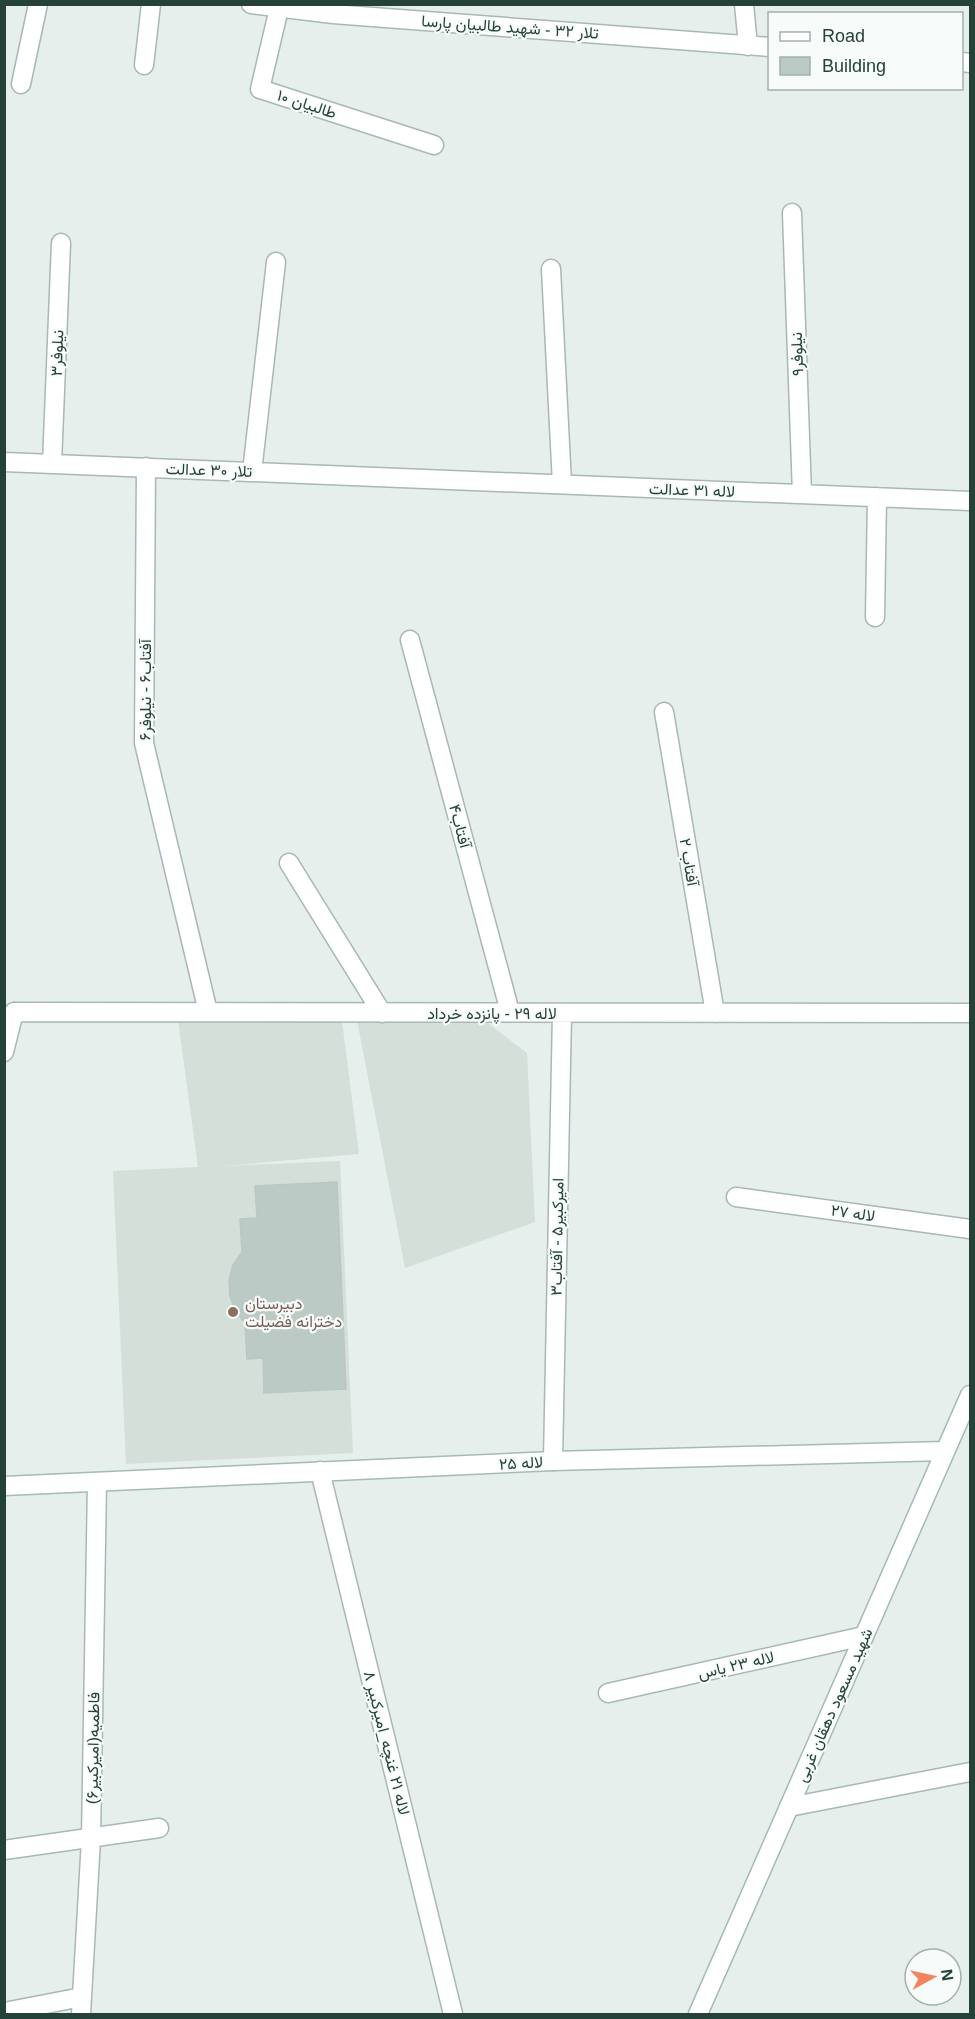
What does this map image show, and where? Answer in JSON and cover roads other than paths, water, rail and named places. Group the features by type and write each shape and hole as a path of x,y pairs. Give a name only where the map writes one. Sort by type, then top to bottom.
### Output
{"street":[{"path":"21,84 38,4"},
{"path":"144,65 151,4"},
{"name":"تلار ۳۲ - شهید طالبیان پارسا","path":"250,4 333,14 768,47"},
{"path":"744,4 748,46"},
{"name":"طالبیان ۱۰","path":"279,6 260,89 434,145"},
{"name":"نیلوفر۹","path":"792,213 802,494"},
{"name":"نیلوفر۳","path":"52,464 61,243"},
{"path":"252,472 276,262"},
{"path":"551,269 562,484"},
{"name":"تلار ۳۰ عدالت","path":"4,462 414,478"},
{"name":"آفتاب۶ - نیلوفر۶","path":"146,467 144,743 208,1012"},
{"name":"لاله ۳۱ عدالت","path":"414,478 970,501"},
{"path":"875,617 877,497"},
{"name":"آفتاب۴","path":"410,640 510,1012"},
{"name":"آفتاب ۲","path":"664,712 715,1013"},
{"path":"288,863 382,1012"},
{"path":"4,1052 9,1006"},
{"name":"لاله ۲۹ - پانزده خرداد","path":"9,1006 208,1012 970,1013"},
{"name":"امیرکبیر۵ - آفتاب۳","path":"553,1461 562,1012"},
{"name":"لاله ۲۷","path":"736,1197 970,1229"},
{"name":"شهید مسعود دهقان غربی","path":"698,2014 945,1451 966,1413 970,1395"},
{"name":"لاله ۲۵","path":"4,1486 553,1461 945,1451"},
{"name":"لاله ۲۱ غنچه_امیرکبیر ۸","path":"320,1471 453,2014"},
{"name":"فاطمیه(امیرکبیر۶)","path":"82,2006 91,1839 97,1482"},
{"name":"لاله ۲۳ یاس","path":"609,1694 864,1636"},
{"path":"789,1807 970,1772"},
{"path":"4,1850 159,1828"},
{"path":"4,2012 82,2006"}],"place":[{"name":"دبیرستان دخترانه فضیلت","path":"233,1312"}]}
